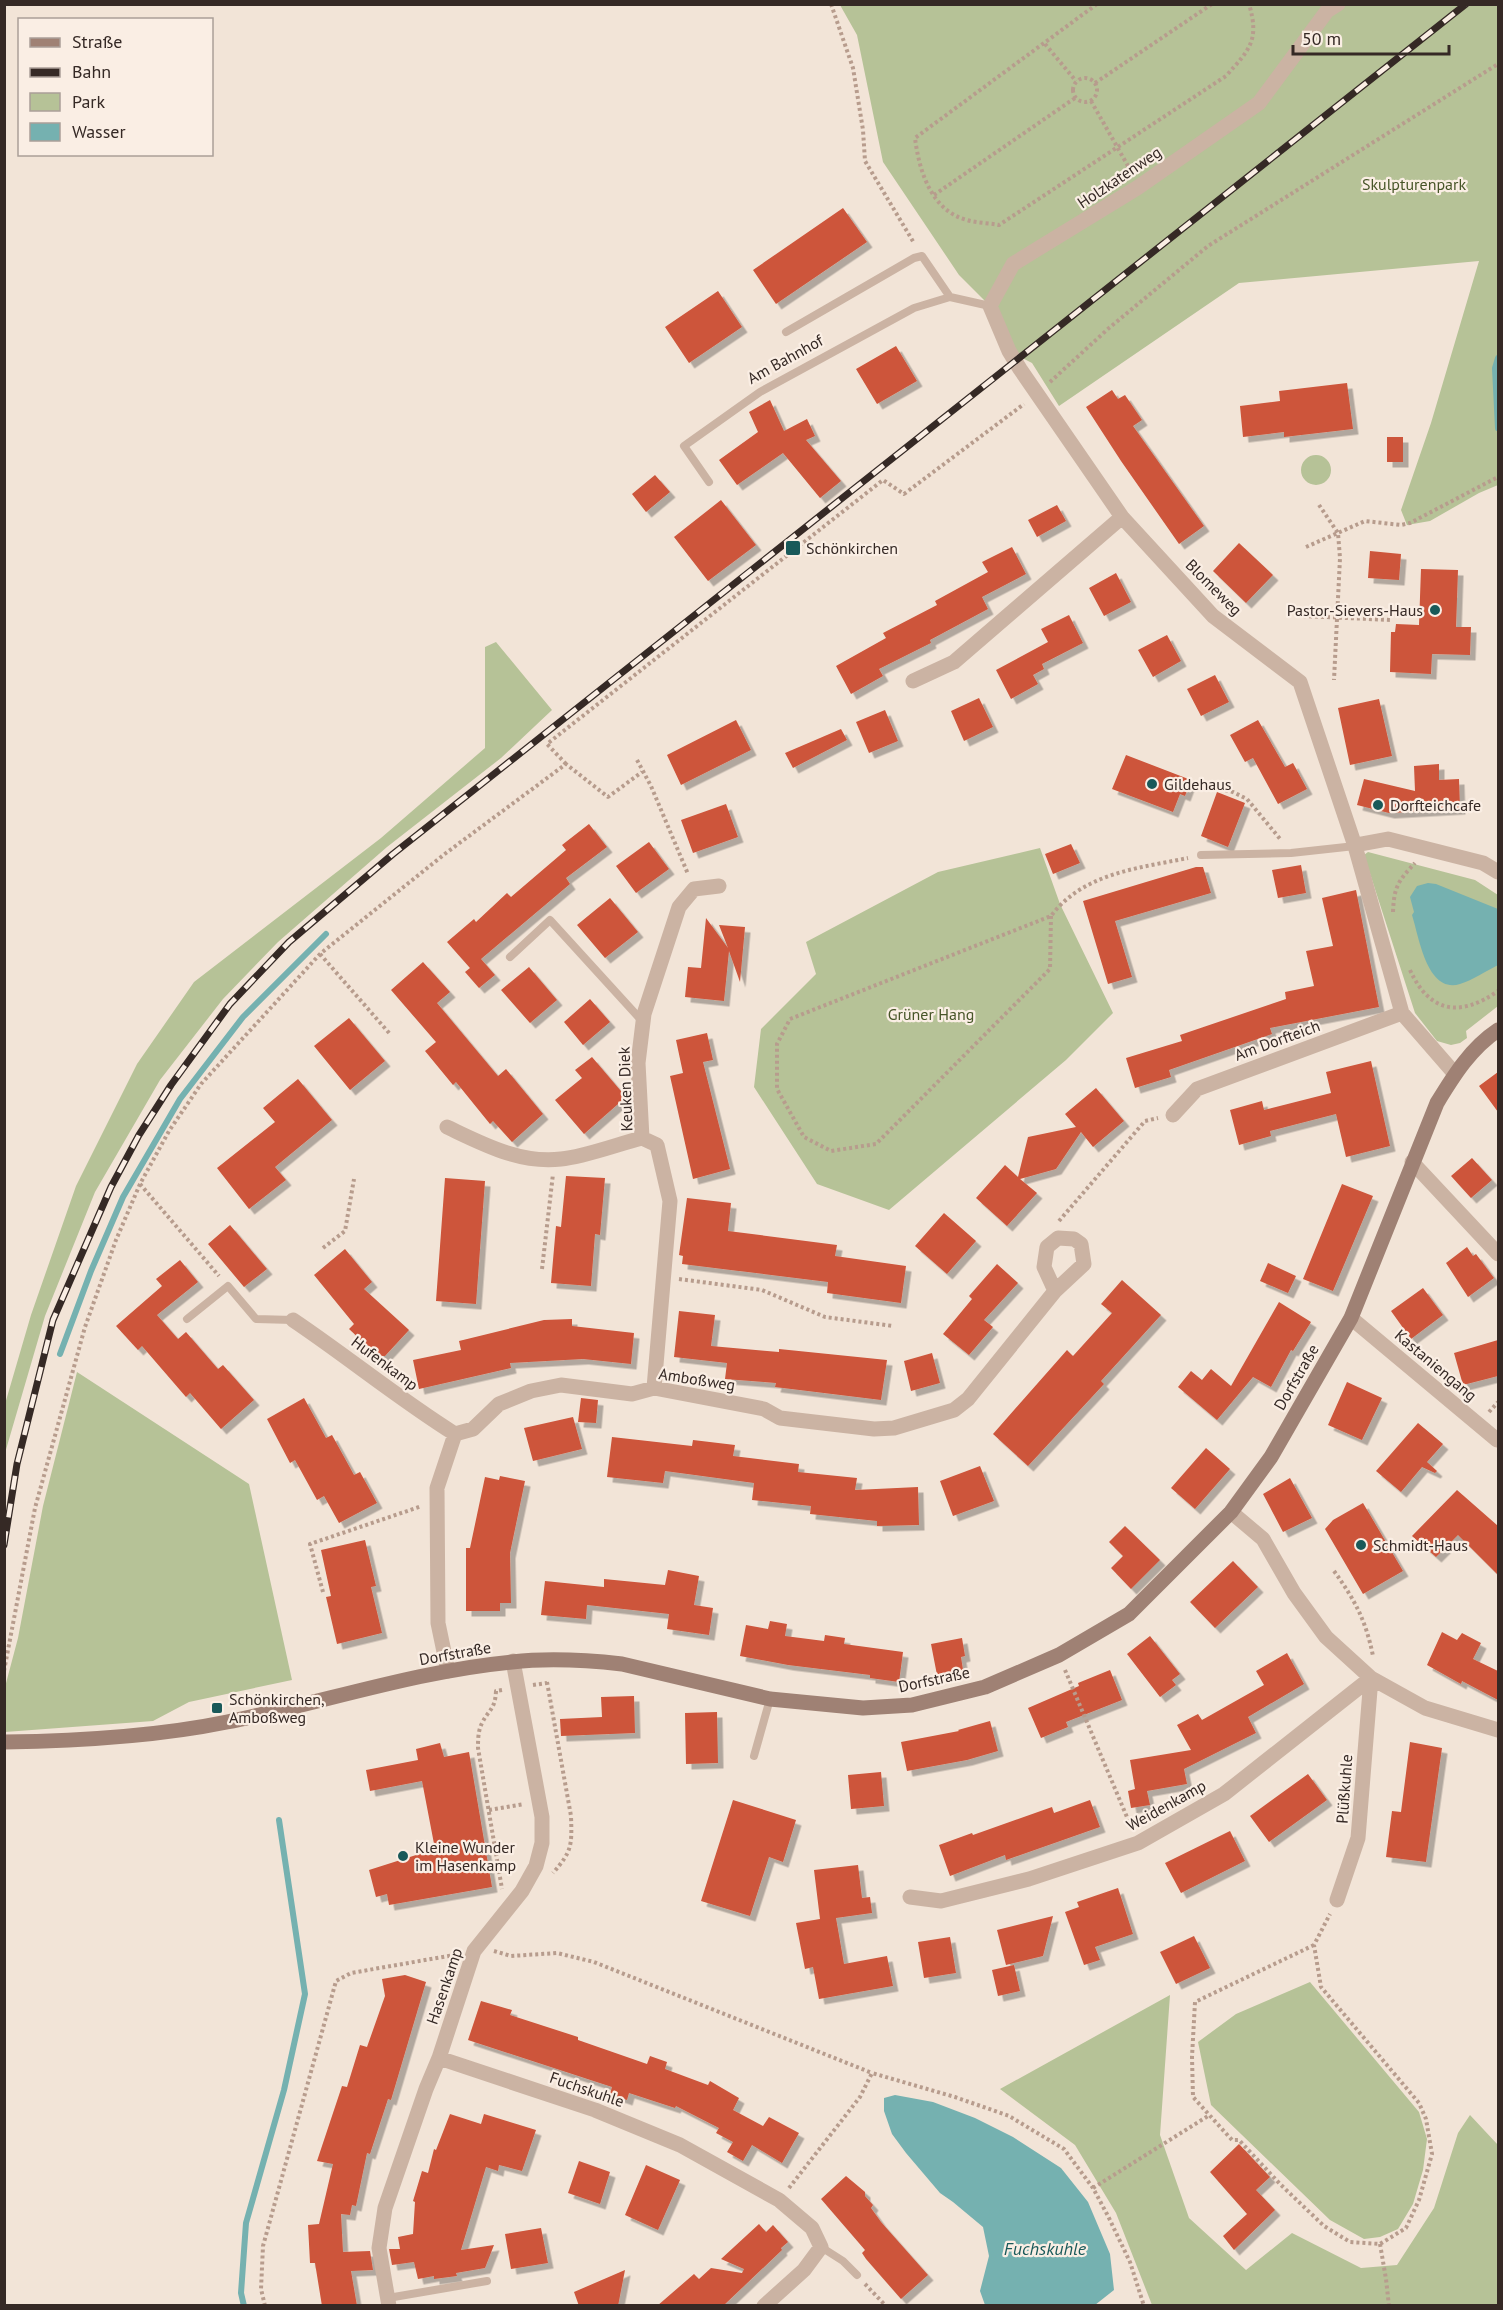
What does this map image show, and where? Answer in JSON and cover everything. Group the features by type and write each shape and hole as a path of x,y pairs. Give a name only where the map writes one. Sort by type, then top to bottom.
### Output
{"street":[{"name":"Holzkatenweg","path":"990,306 1013,264 1137,188 1259,103 1327,11 1338,4"},
{"path":"990,306 1010,351 1037,393"},
{"name":"Blomeweg","path":"1037,393 1122,517 1213,616 1300,682 1358,845"},
{"path":"913,681 954,662 1122,517"},
{"path":"1455,1074 1402,1013 1358,845 1388,839 1483,862 1498,872"},
{"path":"694,889 719,886"},
{"name":"Keuken Diek","path":"654,1388 670,1202 657,1145 642,1137 638,1063 644,1014 679,907 694,889"},
{"name":"Am Dorfteich","path":"1173,1115 1197,1089 1402,1013"},
{"name":"Dorfstraße","path":"4,1742 80,1739 177,1730 227,1722 448,1671 513,1661 622,1664 770,1699 863,1708 912,1705 985,1687 1059,1654 1129,1614 1232,1512 1271,1457 1351,1318 1437,1103 1455,1074 1482,1041 1498,1030"},
{"path":"447,1127 508,1154 530,1159 561,1159 642,1137"},
{"path":"1412,1162 1498,1254"},
{"path":"1055,1291 1044,1267 1047,1247 1058,1238"},
{"name":"Amboßweg","path":"455,1434 473,1429 499,1404 531,1391 561,1385 632,1394 654,1388 764,1409 780,1418 874,1429 894,1428 954,1410 968,1399 1055,1291 1084,1264 1081,1245 1074,1239 1058,1238"},
{"name":"Kastaniengang","path":"1351,1318 1497,1440"},
{"name":"Hufenkamp","path":"293,1320 338,1350 426,1416 455,1434"},
{"path":"448,1671 438,1623 436,1501 437,1488 455,1434"},
{"path":"1232,1512 1263,1539 1294,1593 1326,1637 1371,1678 1425,1708 1498,1730"},
{"name":"Hasenkamp","path":"388,2302 380,2248 385,2208 439,2058 474,1951 522,1891 536,1866 543,1843 542,1817 513,1661"},
{"name":"Weidenkamp","path":"910,1897 941,1901 1029,1880 1138,1843 1224,1794 1371,1678"},
{"name":"Plüßkuhle","path":"1337,1900 1358,1838 1371,1678"},
{"name":"Fuchskuhle","path":"439,2058 628,2122 680,2145 779,2200 812,2228 820,2247"},
{"path":"764,2306 804,2270 820,2247"}],"lane":[{"path":"922,256 950,297"},
{"name":"Am Bahnhof","path":"786,332 914,258 922,256"},
{"name":"Am Bahnhof","path":"709,482 684,446 760,392 914,308 950,297 990,306"},
{"path":"1201,855 1291,853 1358,845"},
{"path":"510,957 550,920 643,1022"},
{"path":"187,1318 228,1286 256,1319 293,1320"},
{"path":"754,1756 770,1699"},
{"name":"Fuchskuhle","path":"820,2247 843,2261 857,2275"},
{"name":"Hasenkamp","path":"388,2302 487,2281"}],"path":[{"path":"831,4 853,68 863,130 864,161 922,256"},
{"path":"1097,4 1046,44 915,138 918,163 934,195 944,209 965,220 999,225 1226,76 1250,48 1253,32 1249,4"},
{"path":"1095,83 1212,4"},
{"path":"1046,44 1076,81"},
{"path":"642,772 608,797 566,764 547,744 883,480 904,495 1037,393 1109,328 1208,246 1498,64"},
{"path":"1086,78 1095,83 1097,93 1091,101 1083,103 1075,99 1072,90 1076,81 1086,78"},
{"path":"934,195 1075,99"},
{"path":"1091,101 1131,167 1137,188"},
{"path":"1306,547 1365,520 1401,525 1410,523 1498,477"},
{"path":"1319,505 1338,533 1340,558 1334,680"},
{"path":"1303,616 1391,620"},
{"path":"637,760 651,786 694,889"},
{"path":"4,1671 38,1496 85,1327 116,1240 140,1184 169,1131 201,1084 320,954 446,853 566,764"},
{"path":"1196,783 1233,792 1247,799 1291,853"},
{"path":"1393,919 1394,892 1404,875 1428,848"},
{"path":"1051,916 1050,969 876,1144 831,1151 804,1137 777,1089 777,1044 790,1019 1051,916 1060,904 1082,888 1113,874 1201,855"},
{"path":"320,954 390,1034"},
{"path":"1407,963 1418,987 1434,1002 1453,1009 1482,1002 1498,991"},
{"path":"1058,1238 1059,1220 1145,1121"},
{"path":"542,1269 555,1159"},
{"path":"323,1248 345,1231 354,1179"},
{"path":"140,1184 228,1286"},
{"path":"664,1277 762,1290 825,1317 892,1326"},
{"path":"323,1592 310,1544 436,1501"},
{"path":"1334,1571 1355,1600 1367,1629 1373,1656 1371,1678"},
{"path":"1059,1654 1138,1843"},
{"path":"503,1894 478,1748 478,1733 482,1721 496,1704 496,1691 547,1683"},
{"path":"1314,1945 1195,2002 1191,2057 1193,2097 1232,2140 1239,2140 1324,2226 1350,2242 1380,2244 1406,2228 1419,2200 1432,2154 1425,2119 1419,2103 1321,1987 1314,1945 1337,1900"},
{"path":"266,2306 261,2289 263,2246 336,1981 351,1973 487,1950 511,1956 557,1953 594,1962 872,2073 1010,2116 1064,2149 1093,2188 1130,2262 1144,2306"},
{"path":"779,2200 860,2097 872,2073"},
{"path":"1093,2188 1208,2116"},
{"path":"1380,2244 1389,2306"},
{"path":"857,2275 886,2306"}],"green space":[{"name":"Skulpturenpark","path":"840,5 1498,5 1498,485 1479,493 1430,521 1407,525 1401,510 1431,423 1479,261 1239,283 1059,406 1032,363 1009,351 990,306 959,275 883,162 857,35"},
{"path":"1316,455 1322,456 1330,464 1330,476 1322,484 1316,485 1310,484 1302,476 1301,470 1302,464 1310,456"},
{"path":"496,642 552,710 501,758 387,847 278,942 223,999 160,1080 95,1192 45,1316 5,1453 5,1404 31,1315 76,1186 137,1064 194,982 381,838 485,748 485,647"},
{"name":"Grüner Hang","path":"1040,848 1060,904 1113,1013 1066,1060 889,1210 817,1184 754,1087 761,1029 816,974 806,942 938,872"},
{"path":"1368,852 1475,880 1498,895 1498,1006 1466,1031 1467,1038 1460,1043 1451,1045 1437,1041 1415,1013 1364,855"},
{"path":"77,1372 249,1484 292,1680 189,1702 153,1721 5,1732 5,1687 18,1638 43,1506"},
{"path":"1310,1982 1419,2112 1427,2139 1423,2170 1413,2204 1398,2229 1380,2237 1364,2239 1330,2220 1211,2105 1198,2042 1236,2014"},
{"path":"1170,1995 1160,2135 1189,2218 1246,2270 1292,2233 1361,2268 1397,2265 1434,2208 1458,2133 1470,2115 1498,2145 1498,2305 1152,2305 1116,2213 1075,2145 1000,2089"}],"water":[{"path":"1428,883 1436,884 1498,909 1498,965 1460,984 1449,985 1440,981 1432,972 1426,962 1418,936 1410,897 1417,886"},
{"name":"Fuchskuhle","path":"895,2095 933,2102 975,2118 1013,2137 1061,2168 1088,2202 1110,2254 1114,2290 1095,2305 985,2305 980,2291 989,2256 983,2227 940,2193 892,2134 884,2111 884,2098"}],"building":[{"path":"843,208 867,242 776,304 753,270"},
{"path":"718,291 742,327 689,363 665,327"},
{"path":"896,346 917,381 877,404 856,369"},
{"path":"1347,383 1353,429 1284,437 1284,432 1243,437 1240,406 1280,401 1279,391"},
{"path":"1112,390 1118,399 1125,395 1142,420 1133,426 1204,526 1179,544 1086,407"},
{"path":"770,400 784,431 807,419 815,436 806,440 841,481 820,498 783,453 737,485 719,460 758,432 749,412"},
{"path":"1387,437 1403,437 1403,462 1387,462"},
{"path":"655,475 670,492 646,512 632,494"},
{"path":"721,500 756,545 708,581 674,537"},
{"path":"1057,505 1066,521 1037,537 1028,520"},
{"path":"1239,543 1273,575 1246,603 1213,571"},
{"path":"1012,547 1026,574 982,597 988,609 930,640 931,643 879,669 883,676 851,694 836,666 886,638 883,633 937,605 935,601 988,572 982,562"},
{"path":"1370,551 1401,554 1399,580 1368,578"},
{"name":"Pastor-Sievers-Haus","path":"1421,569 1458,570 1456,627 1471,627 1470,655 1432,654 1431,674 1390,672 1391,632 1395,632 1396,624 1419,625"},
{"path":"1116,573 1131,602 1104,616 1089,588"},
{"path":"1069,615 1083,643 1042,664 1044,669 1033,675 1038,684 1011,699 996,670 1048,642 1041,629"},
{"path":"1167,635 1181,661 1153,677 1138,650"},
{"path":"1215,675 1229,702 1201,716 1187,689"},
{"path":"979,698 993,727 964,741 951,711"},
{"path":"1379,699 1392,756 1350,765 1338,708"},
{"path":"885,710 898,741 869,753 856,722"},
{"path":"736,720 751,750 681,785 667,755"},
{"path":"1258,720 1285,767 1293,763 1307,789 1278,804 1253,758 1245,762 1230,735"},
{"path":"841,729 847,740 793,768 785,753"},
{"name":"Gildehaus","path":"1126,755 1191,780 1185,796 1180,794 1173,812 1112,789"},
{"path":"1439,764 1439,780 1459,779 1460,809 1389,813 1357,805 1364,779 1415,791 1414,766"},
{"path":"1217,792 1245,803 1228,847 1201,836"},
{"path":"726,804 738,837 693,853 681,820"},
{"path":"589,824 607,847 566,878 570,884 481,959 495,975 479,988 465,972 470,968 447,942 474,919 476,922 507,893 511,897 566,850 562,845"},
{"path":"649,842 669,869 636,893 616,866"},
{"path":"1071,844 1080,863 1053,874 1045,854"},
{"path":"1301,865 1306,893 1278,898 1272,870"},
{"path":"1196,867 1203,867 1211,893 1115,921 1132,977 1108,984 1083,901"},
{"path":"1356,890 1379,1007 1270,1028 1272,1034 1169,1070 1171,1077 1135,1088 1126,1058 1182,1041 1180,1035 1286,999 1285,992 1314,986 1306,951 1333,946 1322,898"},
{"path":"610,898 638,932 605,958 577,925"},
{"path":"706,918 728,948 719,925 745,927 740,982 729,951 724,1001 685,997 688,967 701,968"},
{"path":"423,962 450,992 437,1003 498,1076 506,1069 543,1114 512,1142 493,1121 490,1124 456,1082 453,1085 425,1051 436,1042 391,990"},
{"path":"529,967 557,1000 530,1023 501,990"},
{"path":"590,999 610,1022 583,1045 564,1022"},
{"path":"349,1018 385,1061 350,1090 314,1046"},
{"path":"707,1033 713,1060 703,1062 730,1169 693,1179 670,1076 683,1073 676,1040"},
{"path":"592,1057 626,1097 584,1134 555,1100 582,1078 575,1070"},
{"path":"1371,1061 1390,1146 1346,1157 1336,1114 1270,1131 1271,1136 1239,1145 1230,1110 1262,1101 1264,1110 1331,1093 1326,1072"},
{"path":"1498,1072 1498,1112 1479,1086"},
{"path":"298,1079 332,1120 275,1167 286,1180 249,1209 217,1168 275,1122 263,1108"},
{"path":"1096,1088 1124,1121 1093,1147 1081,1132 1056,1169 1020,1179 1037,1193 1007,1226 976,1198 1005,1165 1018,1177 1028,1137 1076,1127 1065,1114"},
{"path":"1472,1158 1492,1180 1471,1198 1451,1176"},
{"path":"566,1176 605,1178 600,1235 595,1234 591,1286 551,1283 556,1226 561,1227"},
{"path":"445,1178 485,1181 476,1304 436,1301"},
{"path":"1342,1184 1373,1196 1333,1291 1303,1279"},
{"path":"687,1198 731,1203 728,1231 837,1245 835,1256 906,1266 901,1303 827,1293 828,1282 682,1264 683,1256 679,1255"},
{"path":"944,1213 976,1241 947,1274 915,1246"},
{"path":"230,1225 267,1269 244,1287 208,1244"},
{"path":"1467,1247 1473,1256 1476,1254 1494,1278 1468,1297 1446,1263"},
{"path":"345,1249 372,1282 364,1289 409,1330 385,1356 378,1356 349,1329 354,1324 314,1275"},
{"path":"180,1260 198,1282 157,1315 178,1339 186,1332 218,1369 223,1365 254,1400 221,1429 190,1393 186,1397 142,1346 138,1350 116,1326 162,1286 156,1279"},
{"path":"1268,1263 1296,1276 1288,1293 1260,1281"},
{"path":"997,1264 1018,1283 984,1320 993,1327 969,1355 943,1334 972,1299 969,1296"},
{"path":"1122,1280 1161,1315 1101,1381 1104,1384 1028,1466 993,1434 1067,1350 1073,1356 1112,1313 1101,1304"},
{"path":"1423,1288 1443,1315 1411,1339 1391,1311"},
{"path":"1279,1302 1311,1322 1293,1351 1291,1350 1271,1387 1253,1377 1217,1420 1178,1387 1191,1371 1202,1380 1211,1369 1231,1386"},
{"path":"679,1311 715,1315 711,1346 779,1352 779,1349 887,1360 881,1400 775,1387 776,1383 725,1379 727,1363 674,1357"},
{"path":"572,1319 572,1326 634,1333 631,1364 583,1359 510,1363 511,1368 419,1389 413,1360 461,1350 459,1341 544,1320"},
{"path":"1498,1340 1498,1376 1463,1385 1454,1353"},
{"path":"932,1353 940,1383 911,1391 904,1361"},
{"path":"1347,1382 1382,1398 1362,1440 1328,1425"},
{"path":"304,1398 326,1438 332,1435 354,1475 360,1472 377,1503 339,1523 324,1496 317,1500 295,1460 290,1463 267,1419"},
{"path":"581,1398 598,1400 596,1423 578,1422"},
{"path":"573,1417 582,1449 533,1461 524,1428"},
{"path":"1418,1423 1443,1444 1427,1462 1437,1471 1435,1473 1422,1467 1401,1492 1376,1471"},
{"path":"612,1437 692,1446 693,1440 735,1445 733,1456 799,1464 798,1472 857,1478 855,1490 918,1487 919,1525 877,1526 877,1521 810,1514 811,1506 752,1500 754,1483 665,1471 663,1483 607,1477"},
{"path":"1206,1448 1230,1469 1195,1509 1171,1488"},
{"path":"980,1466 994,1501 953,1516 940,1481"},
{"path":"500,1476 525,1481 510,1553 511,1603 500,1603 500,1611 466,1611 466,1548 470,1548 485,1477 499,1480"},
{"path":"1290,1478 1312,1518 1283,1532 1263,1494"},
{"path":"1457,1490 1498,1526 1498,1575 1458,1535 1436,1557 1412,1536"},
{"name":"Schmidt-Haus","path":"1363,1503 1403,1571 1363,1594 1325,1529 1333,1520"},
{"path":"1125,1526 1160,1560 1131,1589 1111,1568 1123,1556 1109,1542"},
{"path":"365,1540 376,1586 371,1587 382,1633 337,1644 326,1597 331,1596 321,1550"},
{"path":"1233,1561 1258,1587 1215,1628 1190,1602"},
{"path":"668,1570 699,1576 694,1605 713,1608 709,1635 667,1629 669,1614 587,1605 586,1619 541,1615 545,1581 604,1587 604,1579 665,1585"},
{"path":"770,1621 787,1624 785,1636 824,1641 825,1635 845,1638 844,1644 903,1652 899,1682 870,1678 870,1675 788,1665 740,1656 746,1625 768,1629"},
{"path":"1442,1632 1457,1640 1462,1633 1481,1643 1473,1659 1498,1671 1498,1700 1462,1681 1461,1684 1427,1665"},
{"path":"1150,1636 1180,1674 1172,1680 1176,1685 1160,1697 1127,1654"},
{"path":"962,1638 965,1656 961,1657 963,1670 937,1675 931,1644"},
{"path":"1287,1653 1304,1684 1248,1717 1256,1733 1184,1769 1187,1784 1147,1791 1150,1805 1131,1808 1128,1791 1135,1789 1130,1760 1191,1750 1177,1725 1198,1714 1202,1720 1264,1685 1256,1671"},
{"path":"1110,1670 1122,1700 1066,1722 1068,1727 1041,1738 1028,1708"},
{"path":"634,1696 635,1733 561,1736 560,1719 602,1717 601,1697"},
{"path":"717,1712 718,1763 686,1764 685,1713"},
{"path":"990,1721 998,1751 967,1760 907,1771 901,1742 959,1731"},
{"path":"1410,1742 1442,1748 1426,1862 1386,1857 1392,1811 1401,1812"},
{"path":"440,1743 444,1757 469,1752 492,1887 389,1905 387,1894 376,1897 369,1870 435,1849 422,1781 370,1791 366,1770 418,1760 416,1749"},
{"path":"881,1772 884,1806 851,1809 848,1775"},
{"path":"1308,1774 1327,1800 1269,1842 1250,1816"},
{"path":"733,1800 796,1820 783,1862 769,1857 750,1916 701,1901"},
{"path":"1090,1800 1100,1827 1006,1860 1005,1855 950,1876 939,1845 1052,1807 1054,1813"},
{"path":"1230,1831 1245,1861 1181,1893 1165,1863"},
{"path":"858,1865 862,1898 870,1897 872,1913 836,1918 844,1964 887,1956 893,1986 819,1999 813,1967 805,1969 796,1923 820,1919 814,1870"},
{"path":"1118,1888 1133,1934 1095,1947 1100,1960 1084,1965 1065,1912 1079,1907 1077,1902"},
{"path":"1053,1916 1043,1956 1006,1965 997,1930"},
{"path":"1194,1936 1210,1968 1176,1984 1160,1952"},
{"path":"950,1937 956,1973 924,1978 918,1942"},
{"path":"1014,1965 1020,1991 998,1996 992,1970"},
{"path":"405,1975 426,1982 391,2100 388,2099 370,2154 367,2153 356,2206 352,2205 350,2215 341,2214 343,2252 370,2251 373,2270 351,2271 357,2306 322,2306 315,2263 310,2263 308,2225 319,2224 333,2164 317,2161 342,2086 347,2087 360,2045 367,2047 385,1996 382,1979"},
{"path":"481,2001 512,2010 510,2015 578,2037 578,2040 647,2064 650,2056 667,2062 665,2069 708,2085 710,2081 739,2098 733,2110 763,2126 769,2117 799,2133 782,2163 752,2145 743,2161 727,2152 733,2142 716,2133 719,2128 676,2106 675,2108 629,2093 627,2100 610,2094 612,2087 468,2040"},
{"path":"450,2114 481,2124 484,2114 536,2130 522,2171 499,2165 498,2171 486,2167 461,2250 494,2245 485,2268 456,2273 457,2276 418,2279 414,2262 392,2265 389,2249 400,2249 398,2237 413,2234 415,2202 413,2201 422,2171 428,2173 434,2149 436,2150"},
{"path":"1239,2144 1270,2177 1256,2190 1275,2210 1234,2250 1223,2236 1247,2214 1210,2172"},
{"path":"579,2161 610,2172 600,2204 568,2193"},
{"path":"646,2165 680,2180 658,2230 625,2215"},
{"path":"846,2176 865,2192 865,2196 873,2205 871,2208 881,2222 928,2275 901,2299 866,2259 862,2253 865,2250 821,2199"},
{"path":"759,2224 766,2232 773,2225 788,2242 723,2306 657,2306 694,2274 699,2279 711,2268 742,2273 744,2269 721,2259"},
{"path":"541,2228 548,2263 511,2269 505,2234"},
{"path":"625,2270 618,2306 579,2306 574,2292"}],"waterway":[{"path":"1498,358 1495,368 1498,428"},
{"path":"60,1354 91,1271 123,1197 180,1099 243,1017 326,934"},
{"path":"244,2306 241,2293 246,2223 284,2090 305,1994 279,1820"}],"railway":[{"path":"4,1545 17,1464 53,1320 111,1187 139,1135 171,1085 230,1004 289,942 393,854 1466,4"}],"place":[{"name":"Schönkirchen","path":"793,548"},
{"name":"Pastor-Sievers-Haus","path":"1435,610"},
{"name":"Gildehaus","path":"1152,784"},
{"name":"Dorfteichcafe","path":"1378,805"},
{"name":"Schmidt-Haus","path":"1361,1545"},
{"name":"Schönkirchen, Amboßweg","path":"217,1708"},
{"name":"Kleine Wunder im Hasenkamp","path":"403,1856"}]}
